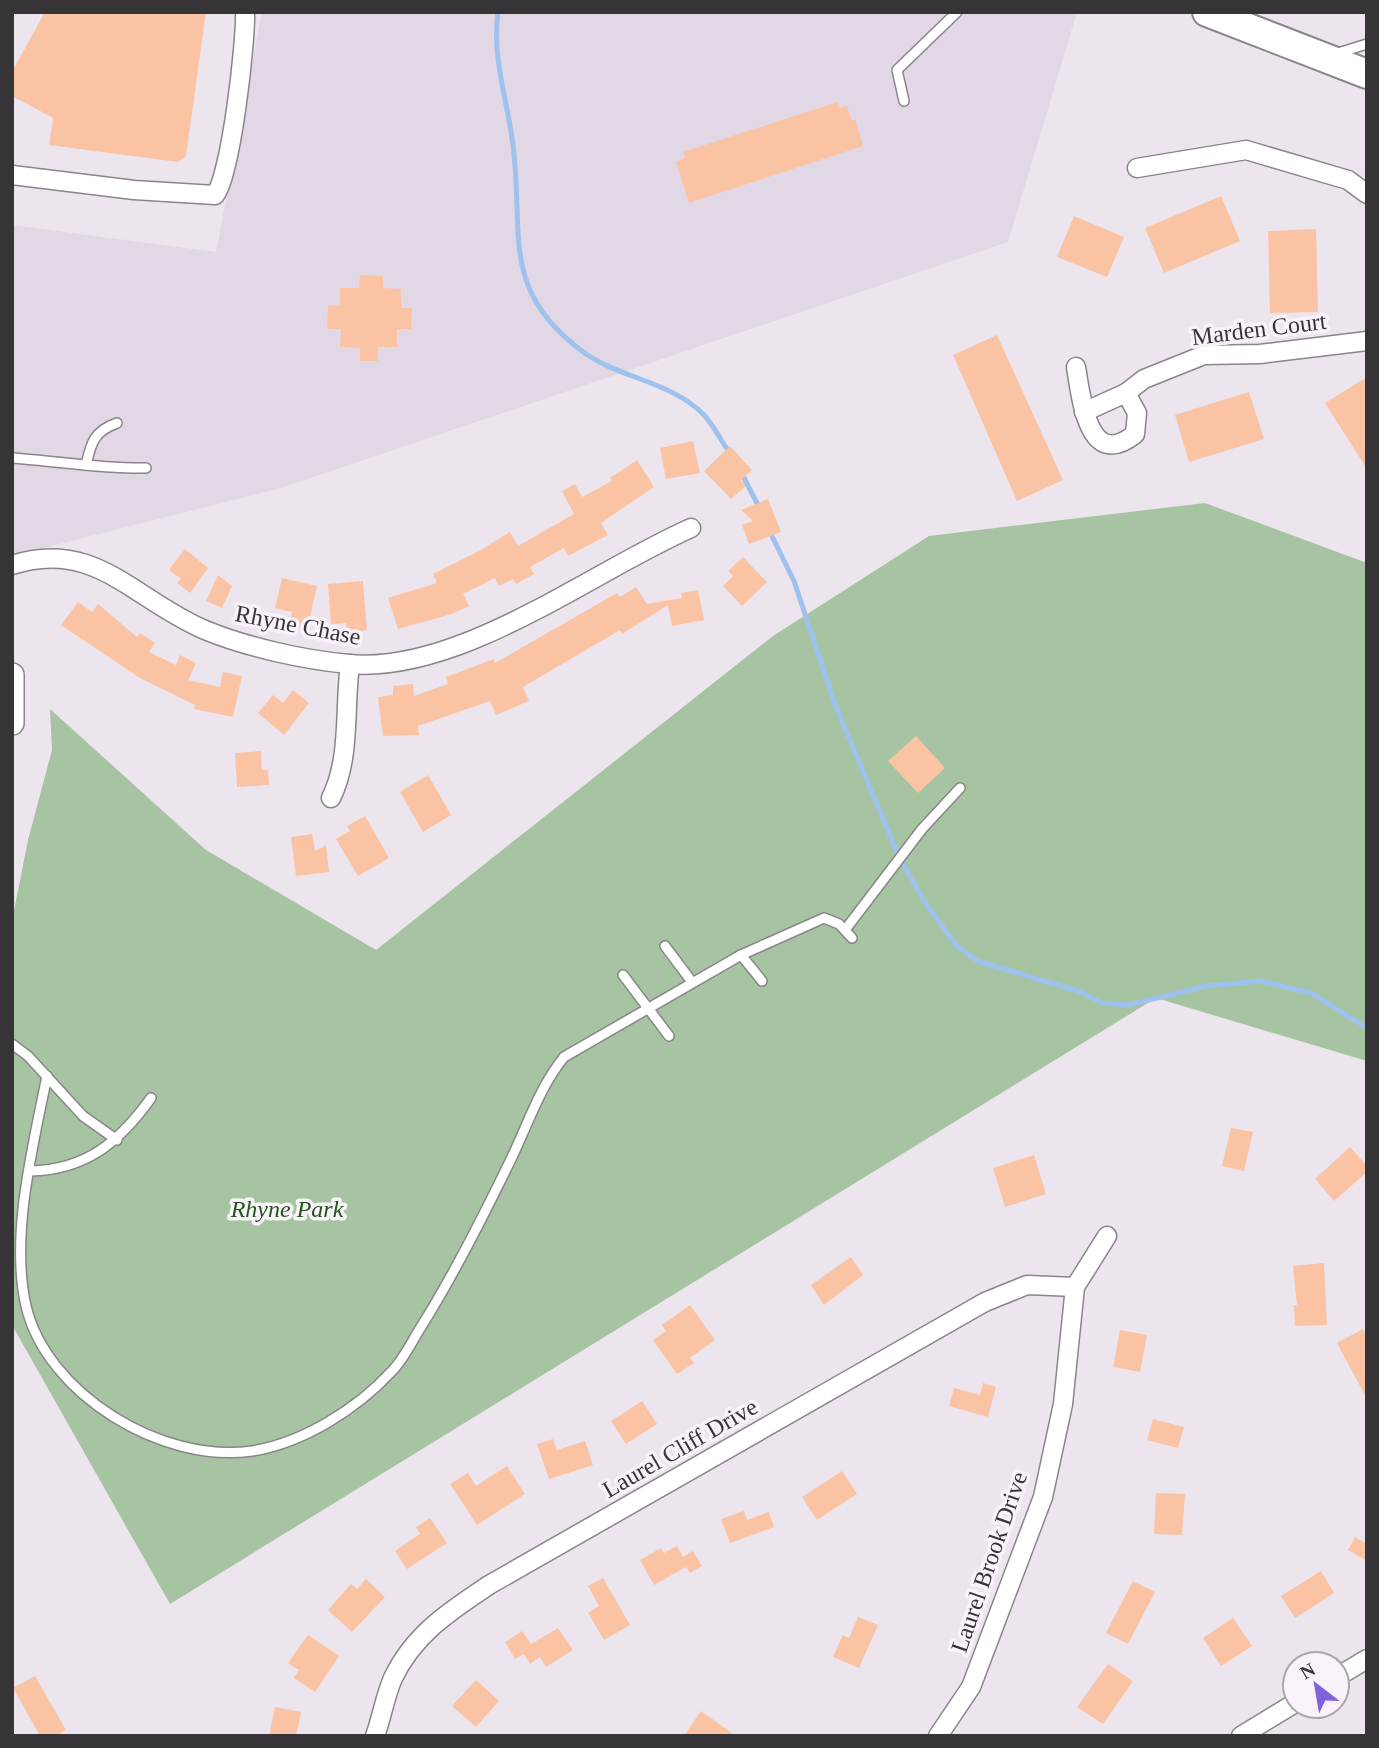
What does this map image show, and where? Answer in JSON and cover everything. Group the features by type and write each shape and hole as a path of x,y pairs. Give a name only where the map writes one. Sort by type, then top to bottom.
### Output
{"main road":[{"path":"1206,12 1367,74"}],"street":[{"path":"12,175 134,190 215,195 223,175 240,87 246,41 245,12"},
{"path":"1137,168 1246,150 1348,180 1367,194"},
{"name":"Marden Court","path":"1084,412 1126,393 1144,379 1204,355 1260,354 1367,341"},
{"path":"1076,367 1084,412 1095,437 1102,443 1116,444 1129,439 1138,427 1137,413 1126,393"},
{"name":"Rhyne Chase","path":"12,565 47,556 89,562 150,602 210,632 268,649 350,664 428,656 474,638 552,601 644,549 691,528"},
{"path":"331,799 339,784 343,760 350,664"},
{"path":"12,676 12,723"},
{"name":"Laurel Brook Drive","path":"938,1736 971,1687 1043,1497 1063,1404 1075,1287 1107,1236"},
{"name":"Laurel Cliff Drive","path":"375,1736 392,1681 411,1645 439,1619 489,1584 985,1302 1027,1285 1075,1287"},
{"path":"1351,1669 1367,1659"},
{"path":"1241,1736 1281,1712"}],"lane":[{"path":"904,101 897,70 957,12"},
{"path":"1326,57 1367,44"},
{"path":"86,465 92,439 98,432 117,423"},
{"path":"12,458 111,469 146,468"},
{"path":"845,930 922,829 960,788"},
{"path":"47,1076 30,1171 21,1258 23,1284 35,1332 56,1369 88,1400 148,1435 197,1450 252,1451 310,1432 355,1404 393,1370 439,1298 513,1155 547,1079 564,1058 741,955 824,918 845,930 852,938"},
{"path":"666,946 692,982"},
{"path":"741,955 762,981"},
{"path":"623,975 668,1036"},
{"path":"12,1044 47,1076 83,1116 117,1140"},
{"path":"30,1171 47,1171 100,1152 117,1140 151,1098"}],"shaded area":[{"path":"262,12 1077,12 1008,242 281,488 12,556 12,225 216,252"}],"green space":[{"name":"Rhyne Park","path":"1205,503 1367,563 1367,1061 1156,998 170,1604 12,1325 12,921 28,840 52,750 50,709 206,850 376,950 773,636 929,536"}],"building":[{"path":"45,12 206,12 186,156 178,162 49,145 53,118 12,96 12,72"},
{"path":"838,102 840,108 847,106 852,121 855,119 863,146 689,203 676,162 685,158 683,152"},
{"path":"1221,196 1240,241 1164,273 1145,228"},
{"path":"1074,216 1124,237 1107,277 1057,257"},
{"path":"1316,229 1318,312 1270,313 1268,231"},
{"path":"360,275 383,276 383,288 401,289 401,308 412,308 411,329 397,329 397,347 378,347 378,361 360,361 360,348 340,347 341,329 327,329 328,305 340,306 340,288 359,288"},
{"path":"997,335 1063,480 1017,501 953,355"},
{"path":"1367,377 1367,469 1325,403"},
{"path":"1249,392 1264,439 1189,462 1175,415"},
{"path":"693,441 700,473 666,479 660,448"},
{"path":"730,446 752,470 741,480 746,486 731,499 704,471"},
{"path":"637,460 654,487 601,523 608,535 568,556 564,548 530,567 534,574 516,584 513,579 499,586 495,578 463,594 469,606 452,614 398,629 388,598 437,583 433,574 510,532 518,546 574,514 562,491 575,484 582,497 612,481 610,478"},
{"path":"768,499 781,532 749,544 742,525 753,521 741,510"},
{"path":"185,549 208,568 190,593 177,583 181,579 169,570"},
{"path":"743,557 767,582 742,606 723,586 733,576 728,571"},
{"path":"218,575 232,586 222,608 206,601"},
{"path":"282,578 317,586 307,630 289,626 292,612 275,608"},
{"path":"363,581 367,630 347,632 346,623 331,624 328,584"},
{"path":"636,587 647,604 682,598 681,593 698,590 704,620 672,626 668,605 622,634 620,630 523,687 529,701 496,715 490,701 418,726 419,735 383,736 378,697 393,695 393,686 413,684 414,696 448,684 446,677 494,659 495,663 617,593 620,597"},
{"path":"78,602 92,612 98,604 137,637 140,633 155,643 149,652 176,665 180,655 196,663 188,680 220,687 223,672 242,676 233,717 194,709 195,705 140,678 61,625"},
{"path":"293,690 309,703 284,735 258,713 273,695 283,703"},
{"path":"916,736 945,768 918,793 888,761"},
{"path":"261,751 262,770 268,770 269,785 237,787 235,753"},
{"path":"428,775 451,815 423,832 400,792"},
{"path":"365,816 389,858 358,876 336,839 350,831 347,826"},
{"path":"312,834 315,851 326,845 329,872 296,876 291,837"},
{"path":"1231,1128 1253,1132 1244,1171 1222,1166"},
{"path":"1350,1147 1367,1166 1367,1172 1334,1201 1315,1179"},
{"path":"1034,1155 1046,1194 1005,1207 993,1168"},
{"path":"851,1257 863,1275 824,1305 811,1285"},
{"path":"1324,1263 1327,1325 1295,1326 1294,1305 1297,1305 1293,1266"},
{"path":"690,1305 715,1340 690,1358 694,1363 677,1374 653,1340 666,1331 662,1325"},
{"path":"1363,1329 1367,1337 1367,1399 1337,1343"},
{"path":"1120,1330 1147,1335 1140,1372 1113,1367"},
{"path":"983,1383 996,1387 988,1417 949,1406 954,1388 980,1395"},
{"path":"642,1401 657,1424 626,1444 611,1421"},
{"path":"1153,1419 1184,1427 1178,1448 1147,1440"},
{"path":"553,1439 557,1450 585,1441 593,1465 549,1479 537,1444"},
{"path":"507,1466 525,1494 477,1525 450,1484 468,1473 476,1486"},
{"path":"842,1471 857,1494 817,1520 802,1497"},
{"path":"1156,1493 1185,1494 1182,1535 1154,1534"},
{"path":"744,1511 747,1520 769,1512 774,1527 730,1543 721,1519"},
{"path":"430,1518 447,1543 407,1569 395,1551 420,1534 416,1527"},
{"path":"1355,1537 1367,1544 1367,1561 1348,1550"},
{"path":"677,1546 683,1557 693,1551 702,1566 690,1573 686,1567 654,1585 640,1560 661,1548 664,1553"},
{"path":"1321,1571 1334,1593 1295,1618 1281,1596"},
{"path":"603,1578 630,1625 604,1640 588,1613 599,1606 588,1586"},
{"path":"366,1579 385,1597 352,1632 328,1610 351,1584 357,1589"},
{"path":"1133,1581 1155,1592 1128,1644 1106,1633"},
{"path":"858,1617 878,1625 859,1668 833,1657 843,1635 849,1638"},
{"path":"1233,1618 1252,1646 1221,1666 1203,1638"},
{"path":"558,1628 573,1650 546,1667 540,1657 530,1664 524,1654 515,1659 505,1642 522,1631 531,1644"},
{"path":"308,1635 339,1656 315,1692 294,1678 299,1670 288,1663"},
{"path":"1108,1664 1133,1681 1103,1724 1077,1707"},
{"path":"35,1676 66,1730 55,1736 40,1736 13,1688"},
{"path":"476,1680 499,1701 476,1727 452,1706"},
{"path":"275,1707 301,1712 296,1736 269,1736"},
{"path":"701,1711 736,1736 684,1736"}],"waterway":[{"path":"498,12 498,60 516,171 520,256 527,282 538,306 558,330 586,354 677,395 691,404 708,419 731,455"},
{"path":"741,472 759,507"},
{"path":"770,532 794,581 836,707 898,854 924,901 956,945 977,961 1078,991 1102,1003 1128,1005 1206,986 1260,981 1311,993 1367,1028"}]}
